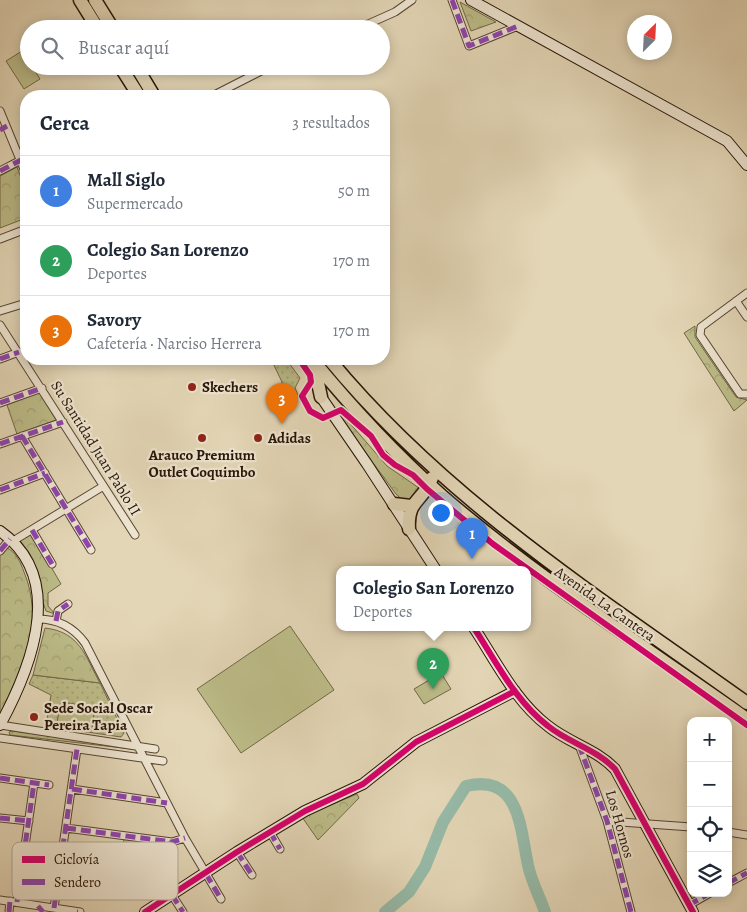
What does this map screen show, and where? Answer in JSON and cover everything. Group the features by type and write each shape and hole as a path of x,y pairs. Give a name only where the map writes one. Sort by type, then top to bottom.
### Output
{"highway":[{"path":"80,0 92,20"},
{"path":"95,0 107,20"},
{"path":"126,75 135,90"},
{"path":"141,75 150,90"},
{"path":"314,365 321,397"},
{"name":"Avenida La Cantera","path":"318,365 377,434 430,484 530,566"},
{"name":"Avenida La Cantera","path":"334,365 384,422 435,471 524,543 747,703"},
{"path":"321,397 322,389 330,380 343,376"},
{"path":"409,529 411,506 430,484 435,471"},
{"path":"394,504 411,506"},
{"name":"Avenida La Cantera","path":"531,566 747,718"}],"street":[{"path":"378,20 396,12 412,0"},
{"path":"452,0 469,46 518,26"},
{"path":"471,0 727,141 747,165"},
{"path":"224,90 253,75"},
{"path":"0,111 4,128 20,158"},
{"path":"0,171 20,161"},
{"path":"0,239 20,231"},
{"path":"747,293 701,327 699,333 740,394 747,394"},
{"path":"736,301 747,316"},
{"path":"0,311 20,305"},
{"name":"Su Santidad Juan Pablo II","path":"0,325 19,352"},
{"path":"0,359 19,352"},
{"name":"Su Santidad Juan Pablo II","path":"27,365 102,486 135,535"},
{"path":"0,403 42,388"},
{"path":"321,397 394,504 433,566"},
{"path":"0,444 63,422"},
{"path":"22,436 91,550"},
{"path":"0,490 44,472"},
{"path":"0,551 12,540 32,530 102,486"},
{"path":"32,530 52,564"},
{"path":"0,532 12,540 31,568 36,590 38,619 22,678 0,725 155,749"},
{"path":"56,621 58,611 68,604"},
{"path":"38,619 56,621 74,631 85,643 185,838 221,899"},
{"path":"476,631 515,691 546,725 601,756 615,769 691,908 705,897"},
{"path":"178,891 305,811 363,784 416,742 515,691"},
{"path":"0,738 163,761"},
{"name":"Los Hornos","path":"579,745 607,821 631,912"},
{"path":"64,842 77,749"},
{"path":"0,778 49,785"},
{"path":"25,842 34,783"},
{"path":"72,789 167,803"},
{"path":"0,818 29,821"},
{"path":"607,821 687,828"},
{"path":"66,828 172,842 185,838"},
{"path":"270,832 280,849"},
{"path":"732,833 747,835"},
{"path":"238,852 252,875"},
{"path":"732,881 747,873"},
{"path":"0,900 41,909 54,908 78,912"},
{"path":"54,908 55,900"},
{"path":"146,912 164,900"},
{"path":"175,900 183,912"},
{"path":"9,912 14,902"}],"green space":[{"path":"460,2 496,22 471,31"},
{"path":"20,52 20,75 38,75 40,79 24,89 6,61"},
{"path":"17,167 20,175 20,220 0,228 0,176"},
{"path":"695,326 695,337 736,397 747,400 734,411 684,333"},
{"path":"274,365 290,365 300,378 295,388 298,395 276,397 282,382"},
{"path":"39,392 56,420 17,434 7,405"},
{"path":"341,413 387,466 422,490 407,504 396,494 337,414"},
{"path":"32,534 61,584 48,593 48,606 55,614 46,611 24,548 19,541"},
{"path":"7,548 15,555 23,569 30,591 32,609 28,645 23,662 0,714 0,555"},
{"path":"290,626 334,690 241,753 197,689"},
{"path":"45,628 57,630 74,640 85,655 100,683 33,675"},
{"path":"441,673 451,689 424,704 414,689"},
{"path":"33,675 100,683 124,733 121,737 46,726 51,695 29,684"},
{"path":"61,702 95,707 92,728 57,722"},
{"path":"9,732 128,746 132,749 10,735"},
{"path":"357,794 359,798 318,840 302,817"},
{"path":"124,839 143,842 124,842"}],"waterway":[{"path":"385,912 409,892 425,867 443,822 466,786 484,784 497,788 507,796 514,807 523,835 529,871 545,912"}],"marked path":[{"path":"452,0 469,46 518,26"},
{"path":"0,130 7,126"},
{"path":"0,171 20,161"},
{"path":"0,359 19,352"},
{"path":"0,403 42,388"},
{"path":"0,444 63,422"},
{"path":"22,436 91,550"},
{"path":"0,490 45,473"},
{"path":"32,530 52,564"},
{"path":"0,551 10,539"},
{"path":"56,621 58,611 68,604"},
{"path":"579,745 607,821 631,912"},
{"path":"64,842 77,749"},
{"path":"0,778 49,785"},
{"path":"26,842 34,783"},
{"path":"72,789 167,803"},
{"path":"0,818 29,821"},
{"path":"66,828 172,842"},
{"path":"270,832 280,849"},
{"path":"172,842 185,838"},
{"path":"237,852 252,875"},
{"path":"732,881 747,873"},
{"path":"206,874 221,899"},
{"path":"689,905 703,897"},
{"path":"54,908 55,900"},
{"path":"175,900 183,912"},
{"path":"9,912 10,901"},
{"path":"38,906 43,912"}],"cycle path":[{"path":"303,365 310,375 311,382 302,396 310,411 323,418 341,410 371,436 383,455 395,465 413,475 493,544 524,566"},
{"path":"531,571 747,725"},
{"path":"476,631 516,693 536,716 556,732 599,756 615,769 693,912"},
{"path":"178,890 305,811 363,784 416,742 515,691"},
{"path":"145,912 163,900"}],"place":[{"name":"Skechers","path":"192,387"},
{"name":"Savory","path":"282,424"},
{"name":"Arauco Premium Outlet Coquimbo","path":"202,438"},
{"name":"Adidas","path":"258,438"},
{"name":"Mall Siglo","path":"472,559"},
{"name":"Colegio San Lorenzo","path":"433,689"},
{"name":"Sede Social Oscar Pereira Tapia","path":"34,717"}]}
